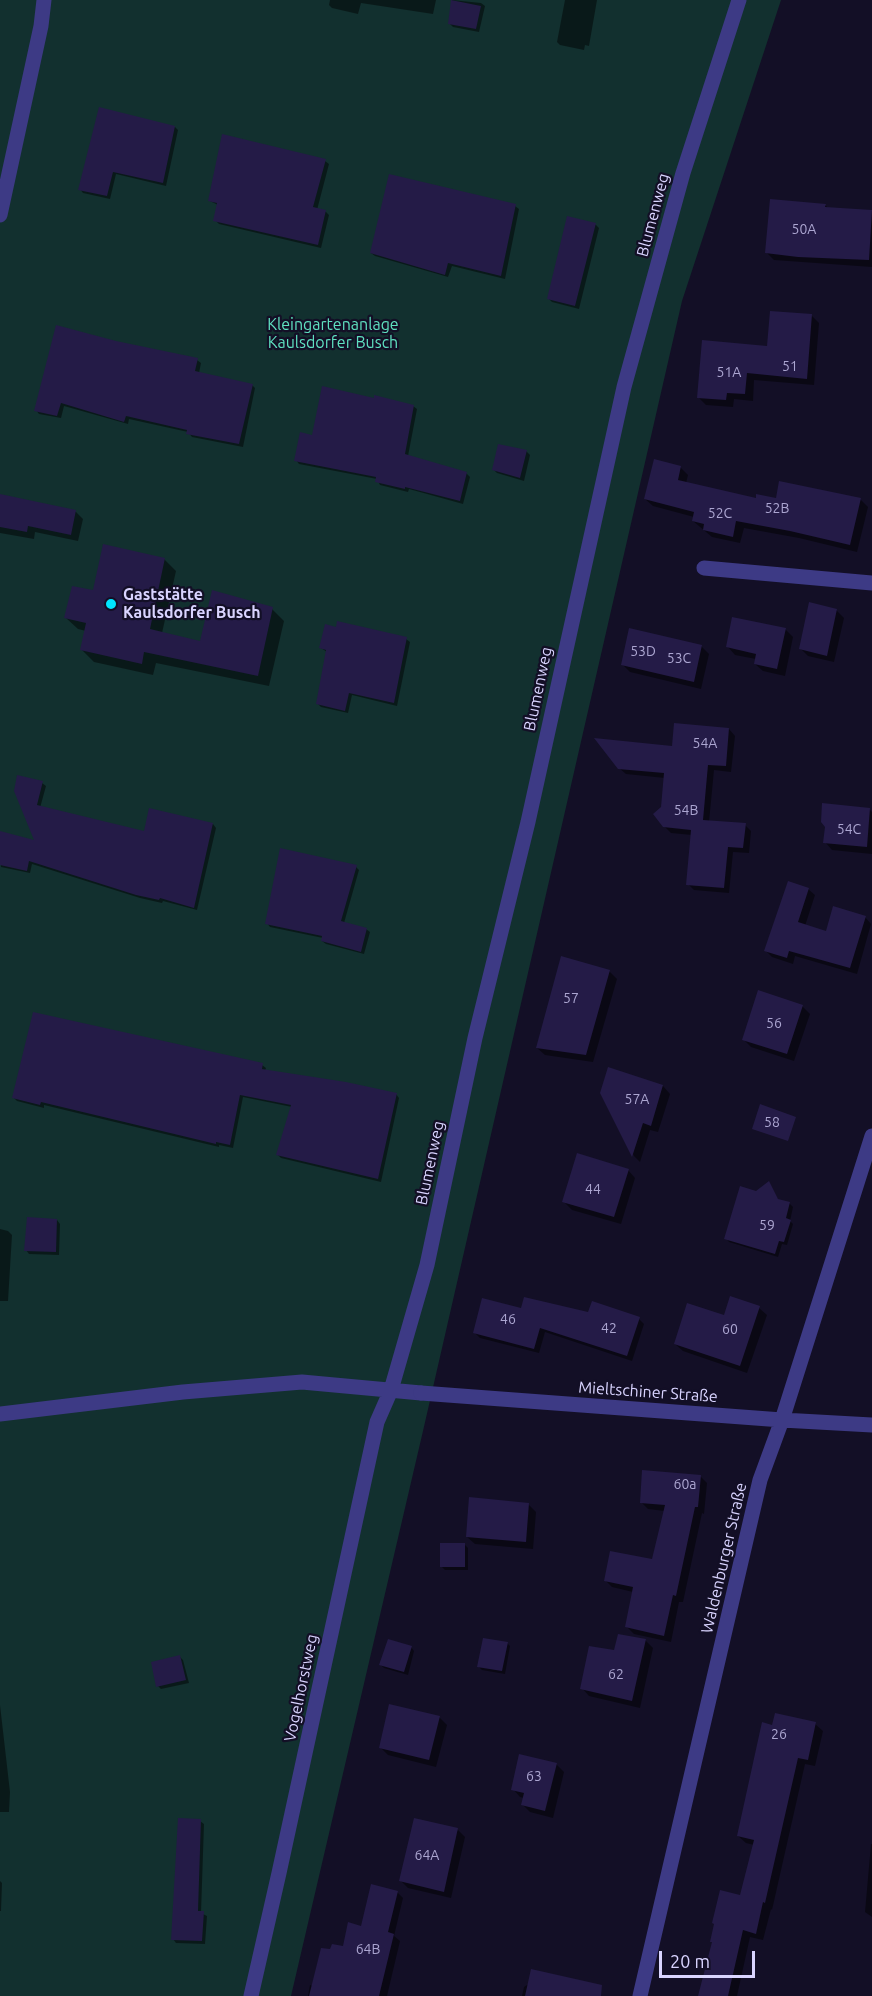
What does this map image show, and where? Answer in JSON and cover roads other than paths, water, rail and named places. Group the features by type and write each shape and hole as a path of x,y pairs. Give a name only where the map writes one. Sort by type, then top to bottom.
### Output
{"street":[{"path":"0,215 41,26 44,0"},
{"name":"Blumenweg","path":"391,1390 427,1265 475,1038 528,822 624,387 683,173 739,0"},
{"path":"704,568 872,584"},
{"name":"Waldenburger Straße","path":"640,1996 760,1480 782,1420 872,1136"},
{"name":"Mieltschiner Straße","path":"0,1414 183,1392 302,1382 406,1393 872,1425"},
{"name":"Vogelhorstweg","path":"250,1996 377,1422 391,1390"}],"place":[{"name":"Gaststätte Kaulsdorfer Busch","path":"111,604"}],"park label":[{"name":"Kleingartenanlage Kaulsdorfer Busch","path":"333,334"}]}
